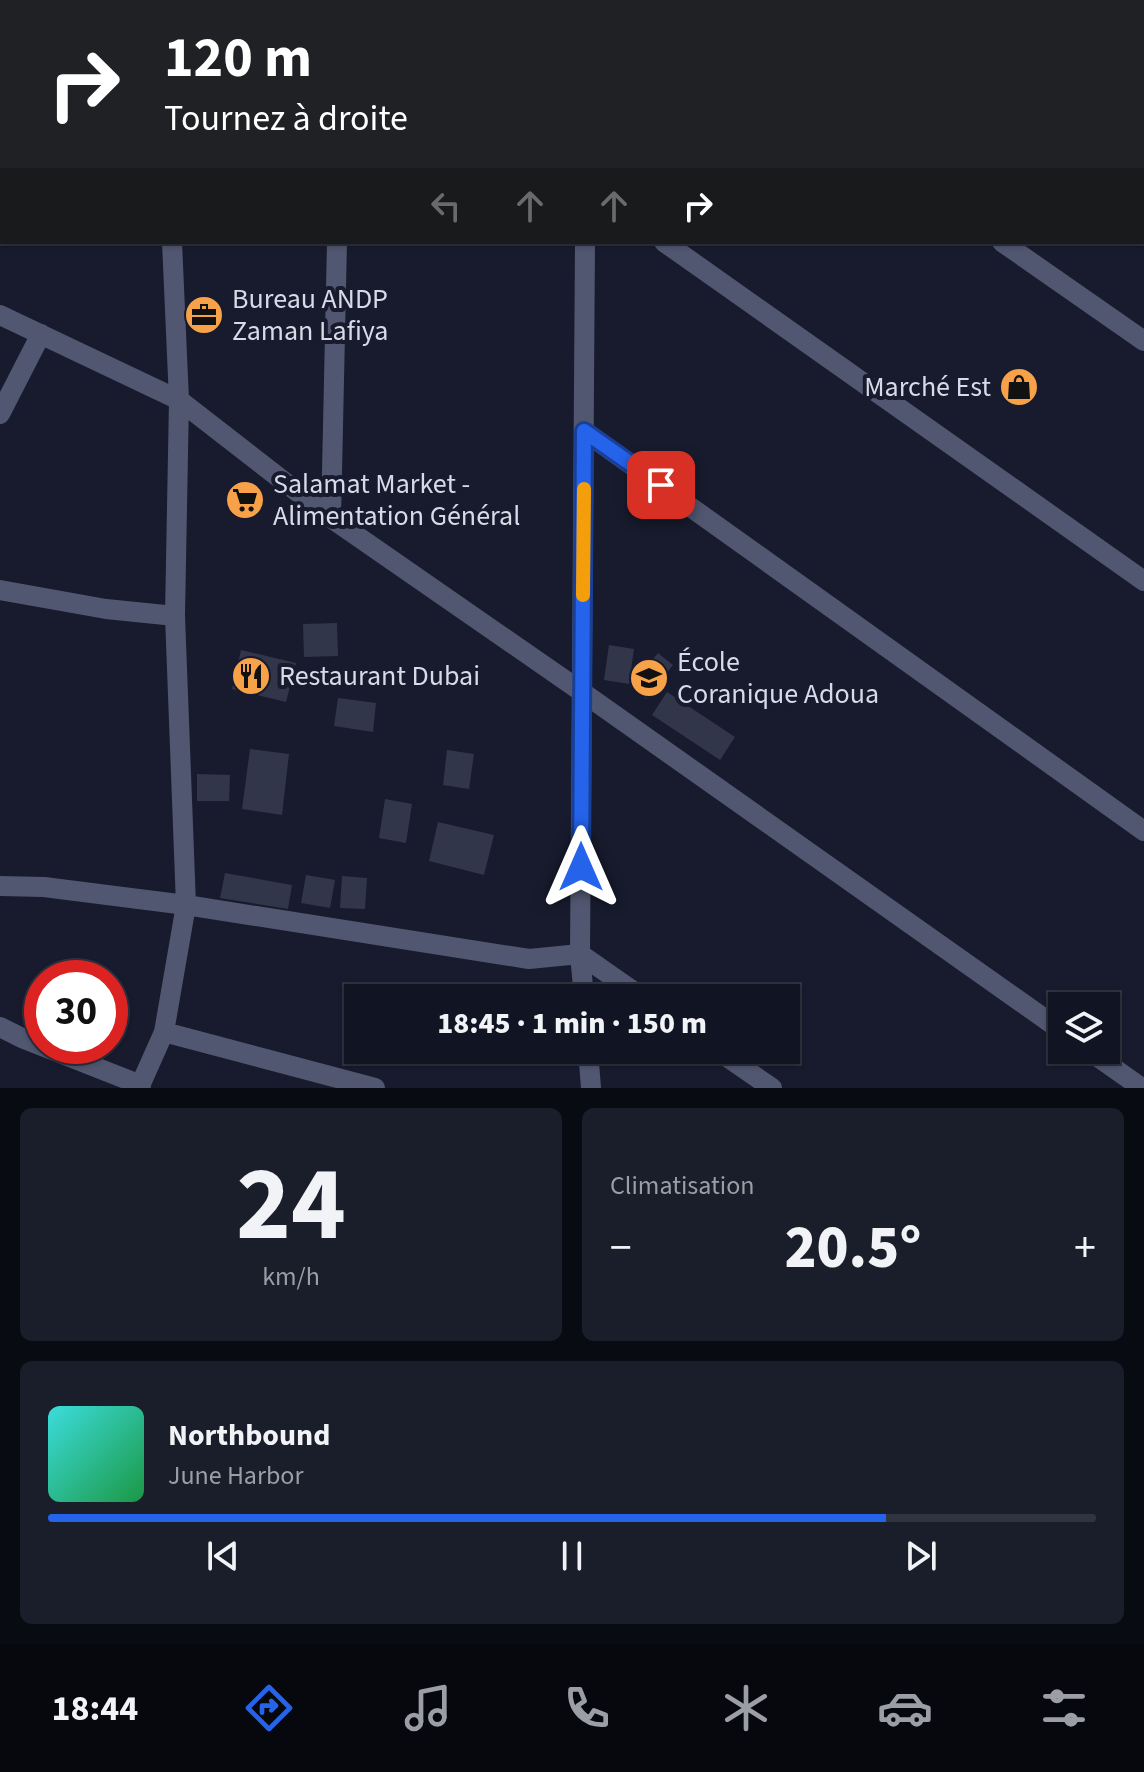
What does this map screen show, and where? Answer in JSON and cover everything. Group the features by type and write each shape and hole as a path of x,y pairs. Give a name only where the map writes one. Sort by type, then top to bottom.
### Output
{"street":[{"path":"0,1027 140,1087 164,1032 186,905 175,616 179,400 172,244"},
{"path":"331,518 337,244"},
{"path":"583,984 580,954 585,244"},
{"path":"667,244 1144,581"},
{"path":"1005,244 1144,341"},
{"path":"0,315 179,400 331,518 1048,1021"},
{"path":"0,414 41,334"},
{"path":"584,431 1144,831"},
{"path":"0,590 106,609 175,616"},
{"path":"0,886 44,887 186,905 529,959 580,954 623,984"},
{"path":"164,1032 375,1088"},
{"path":"589,1064 591,1088"},
{"path":"737,1064 772,1088"},
{"path":"1108,1064 1142,1088"}],"building":[{"path":"337,623 338,656 304,657 303,624"},
{"path":"609,645 634,649 629,684 604,680"},
{"path":"241,650 296,663 286,702 232,689"},
{"path":"658,653 673,665 646,699 631,686"},
{"path":"667,692 735,737 720,760 652,715"},
{"path":"338,698 376,703 373,732 334,726"},
{"path":"250,749 289,754 282,815 242,809"},
{"path":"447,750 474,754 469,789 443,785"},
{"path":"197,774 230,775 229,801 197,801"},
{"path":"385,799 412,804 406,843 379,838"},
{"path":"438,822 494,835 484,875 429,861"},
{"path":"225,873 292,885 288,909 220,898"},
{"path":"306,875 335,880 330,908 301,903"},
{"path":"342,876 367,878 365,909 340,908"}],"slow traffic":[{"path":"583,595 584,489"}],"place":[{"name":"Bureau ANDP Zaman Lafiya","path":"204,315"},
{"name":"Marché Est","path":"1019,387"},
{"name":"Salamat Market - Alimentation Général","path":"245,500"},
{"name":"Restaurant Dubai","path":"251,676"},
{"name":"École Coranique Adoua","path":"649,678"}],"route":[{"path":"581,867 584,431 661,485"}]}
